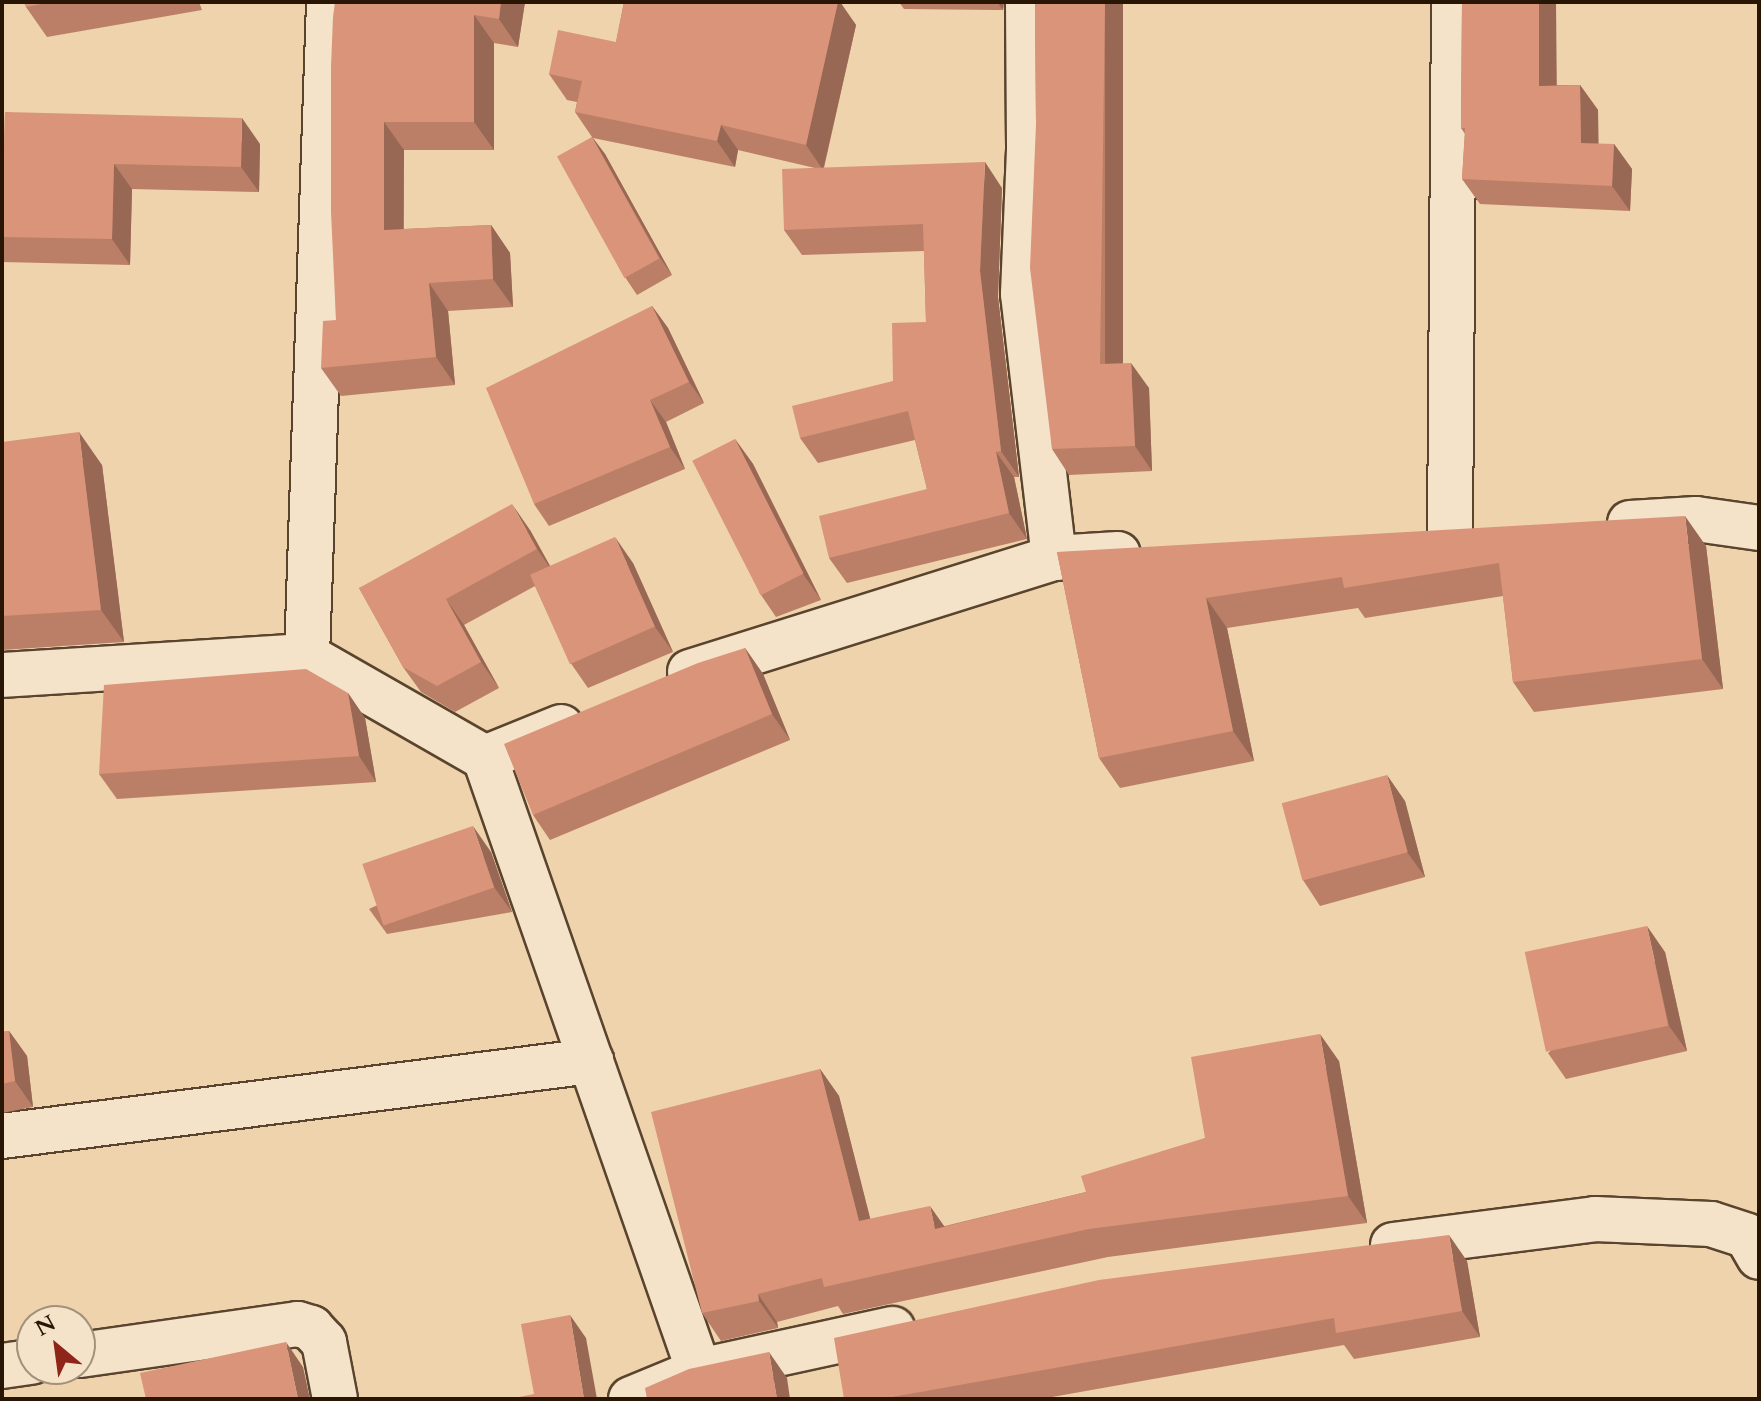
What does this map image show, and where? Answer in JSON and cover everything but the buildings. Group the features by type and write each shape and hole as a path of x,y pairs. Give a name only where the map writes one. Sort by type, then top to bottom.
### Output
{"street":[{"path":"307,656 329,2"},
{"path":"1028,2 1029,150 1023,294 1054,558"},
{"path":"1450,534 1454,2"},
{"path":"1588,526 1696,519 1759,528"},
{"path":"1403,537 1496,531"},
{"path":"651,688 707,665 1054,558 1165,551"},
{"path":"2,675 307,656 485,758 699,1371"},
{"path":"485,758 596,712"},
{"path":"2,1136 591,1061"},
{"path":"1346,1251 1595,1219 1711,1224 1747,1236 1759,1257"},
{"path":"623,1398 699,1371 929,1321"},
{"path":"96,1353 298,1324 311,1328 324,1342 335,1399"}]}
